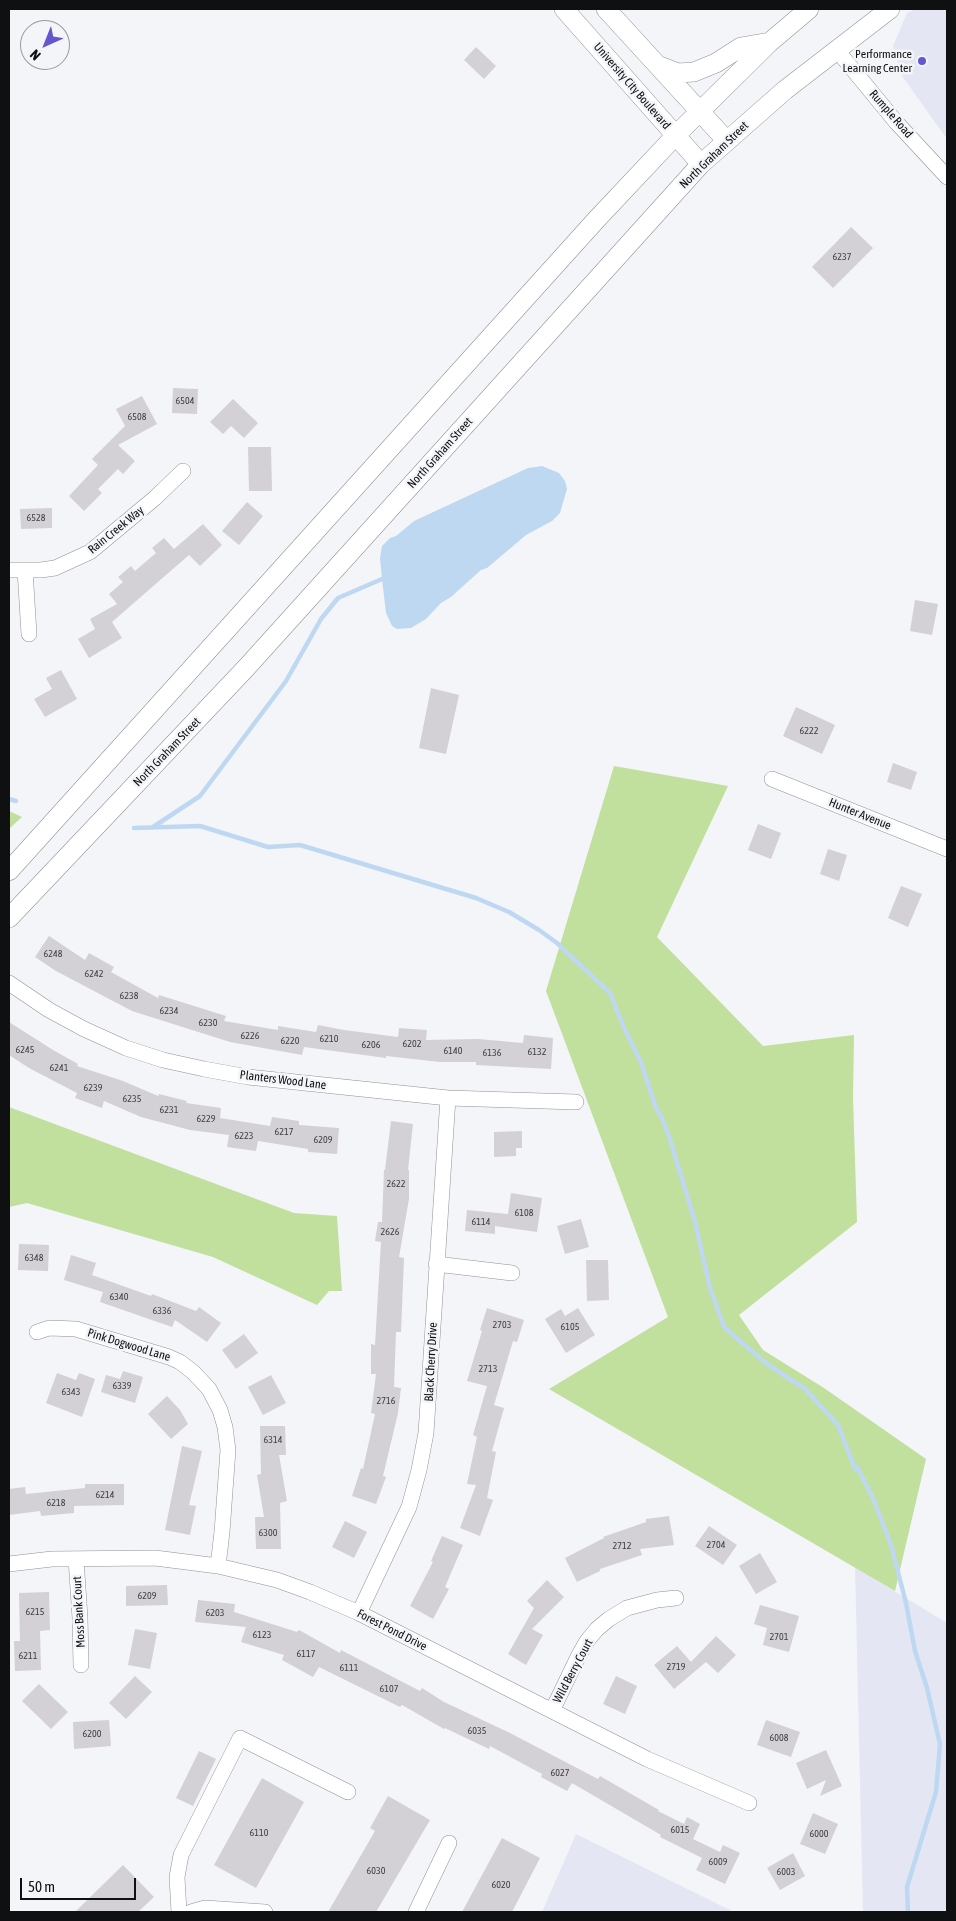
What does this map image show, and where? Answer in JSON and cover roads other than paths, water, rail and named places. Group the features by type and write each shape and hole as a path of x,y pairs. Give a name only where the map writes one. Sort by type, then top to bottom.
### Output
{"main road":[{"name":"University City Boulevard","path":"564,9 701,164"},
{"path":"606,9 726,140"},
{"path":"9,872 676,135 770,42 809,9"},
{"name":"North Graham Street","path":"9,918 246,668 701,164 785,90 890,9"},
{"path":"658,65 678,73 694,72 716,63 741,47 770,42"}],"street":[{"name":"Rumple Road","path":"836,50 896,122 947,177"},
{"name":"Rain Creek Way","path":"9,570 55,568 90,552 155,498 182,471"},
{"path":"25,570 29,634"},
{"name":"Hunter Avenue","path":"772,779 947,849"},
{"name":"Planters Wood Lane","path":"9,983 49,1010 84,1030 126,1048 163,1060 248,1077 448,1098 576,1102"},
{"name":"Black Cherry Drive","path":"359,1613 409,1507 426,1433 448,1098"},
{"path":"436,1264 512,1274"},
{"name":"Pink Dogwood Lane","path":"37,1332 49,1328 76,1329 169,1357 180,1362 193,1372 210,1389 220,1410 225,1427 228,1450 218,1566"},
{"name":"Forest Pond Drive","path":"9,1564 52,1559 155,1558 218,1566 277,1580 359,1613 647,1759 749,1802"},
{"name":"Moss Bank Court","path":"76,1559 81,1665"},
{"name":"Wild Berry Court","path":"552,1711 587,1641 609,1618 627,1608 657,1600 676,1598"},
{"path":"179,1912 177,1877 181,1855 240,1738 348,1792"},
{"path":"416,1912 449,1843"},
{"path":"191,1912 205,1908 265,1912"}],"water":[{"path":"542,466 559,473 565,481 567,489 560,513 552,521 526,535 487,568 481,570 451,597 441,603 426,619 411,628 397,629 392,626 386,613 380,558 382,546 414,521 528,468"}],"waterway":[{"path":"153,827 200,796 286,681 321,619 338,598 382,579"},
{"path":"9,799 16,801"},
{"path":"134,828 200,826 268,847 300,845 476,898 509,912 539,930 557,943 610,993 641,1062 656,1108 669,1136 695,1222 710,1288 723,1324 726,1329 767,1364 805,1389 838,1425 855,1469 857,1467 873,1498 891,1545 906,1603 915,1651 927,1688 940,1744 936,1792 907,1887 908,1912"}],"place":[{"name":"Performance Learning Center","path":"922,61"}]}
